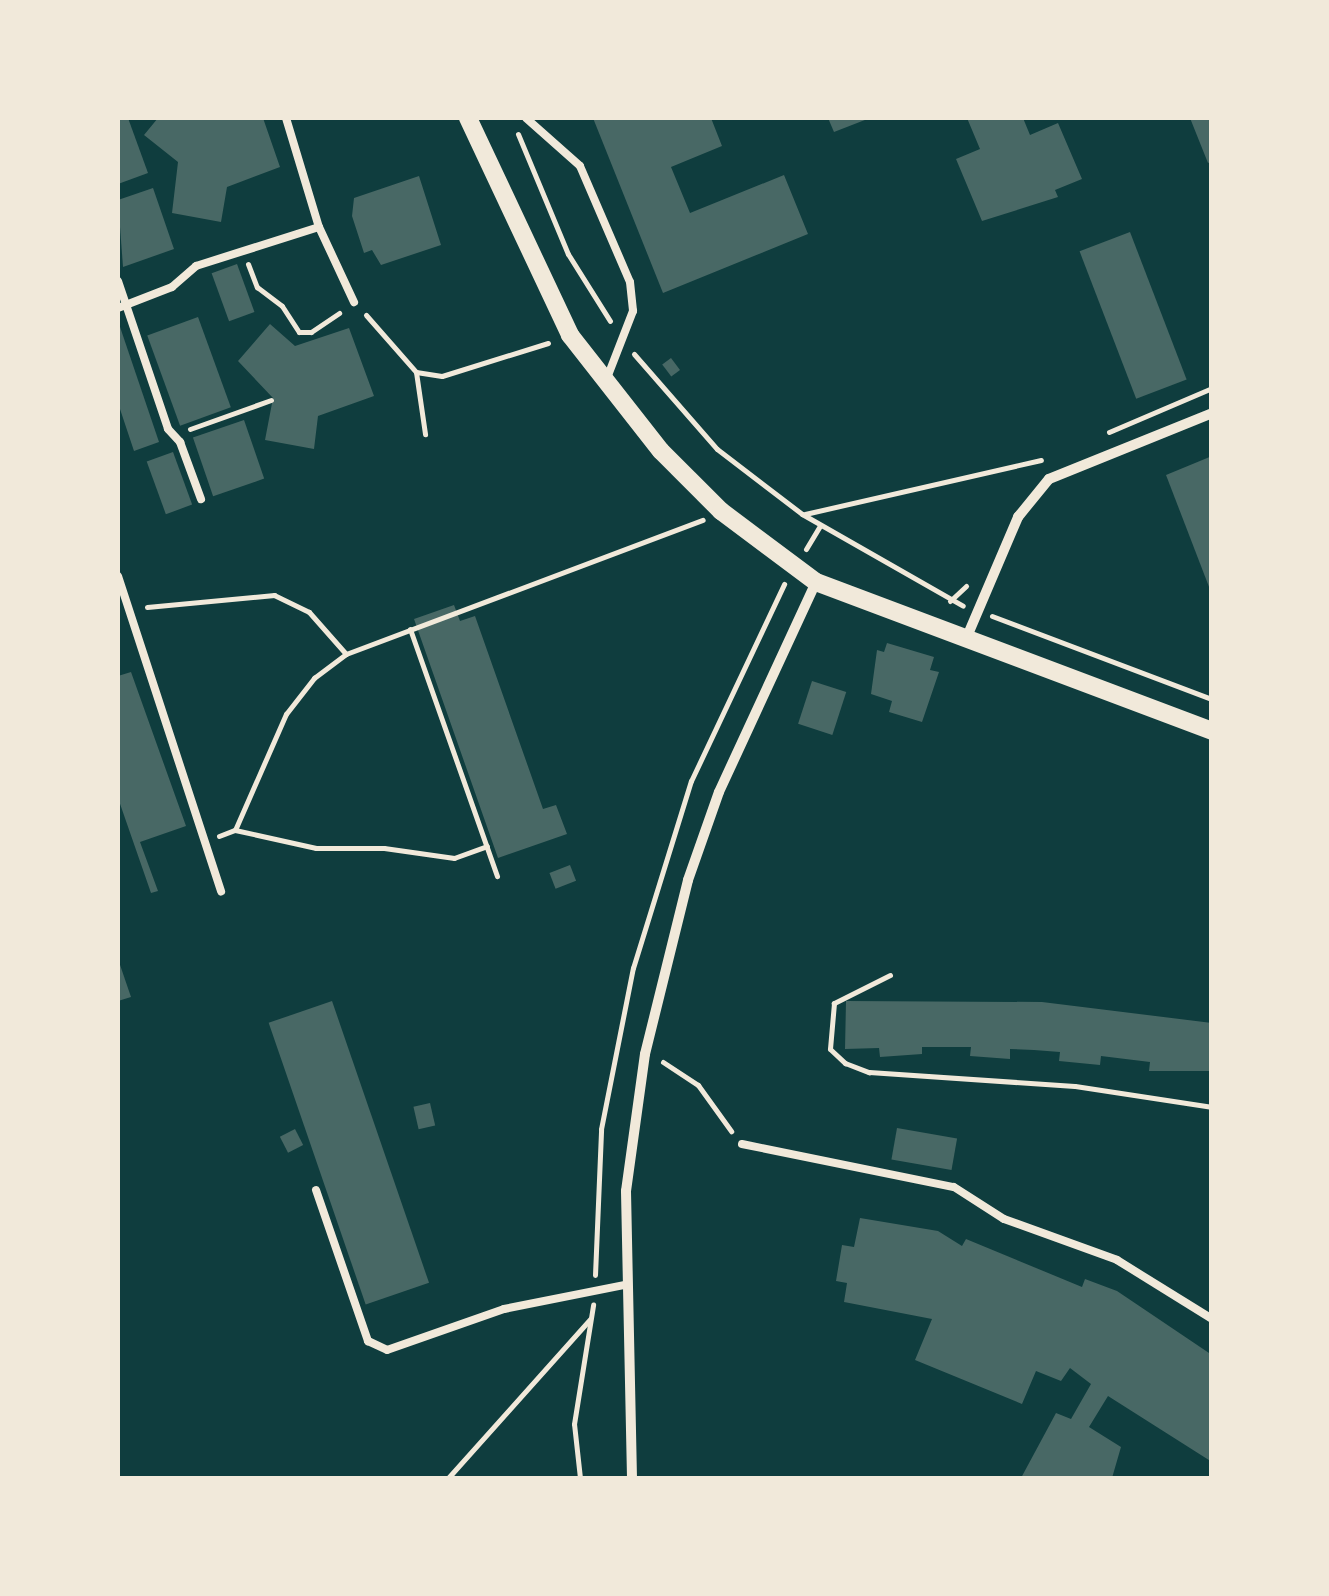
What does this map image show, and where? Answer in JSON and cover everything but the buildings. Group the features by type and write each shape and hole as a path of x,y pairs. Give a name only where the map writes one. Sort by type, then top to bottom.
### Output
{"street":[{"path":"468,118 570,335 604,383 721,511 816,582 1212,731"},
{"path":"966,640 1018,516 1049,479 1212,413"},
{"path":"632,1478 624,1285 626,1191 646,1054 688,880 719,792 816,582"}],"lane":[{"path":"286,118 318,227 354,302"},
{"path":"526,118 580,166 630,282 632,311 623,343 604,383"},
{"path":"122,306 245,249 318,227"},
{"path":"118,281 122,306 201,499"},
{"path":"118,576 221,892"},
{"path":"742,1144 954,1187 1004,1220 1117,1260 1212,1319"},
{"path":"316,1190 368,1340 387,1350 504,1309 624,1285"}],"path":[{"path":"512,118 568,254 623,343 717,449 802,514 950,601"},
{"path":"245,249 250,277 299,332 311,332 354,302 416,372 425,434"},
{"path":"416,372 442,376 570,335"},
{"path":"173,434 271,400"},
{"path":"802,514 1041,460"},
{"path":"235,830 286,714 346,654 705,519"},
{"path":"172,609 274,595 309,612 346,654"},
{"path":"976,610 1212,699"},
{"path":"410,630 497,876"},
{"path":"206,841 235,830 316,848 384,848 454,858 487,846"},
{"path":"890,975 834,1003 828,1038 835,1057 869,1072 1075,1086 1212,1108"},
{"path":"616,1038 698,1085 742,1144"},
{"path":"448,1478 592,1317"}]}
